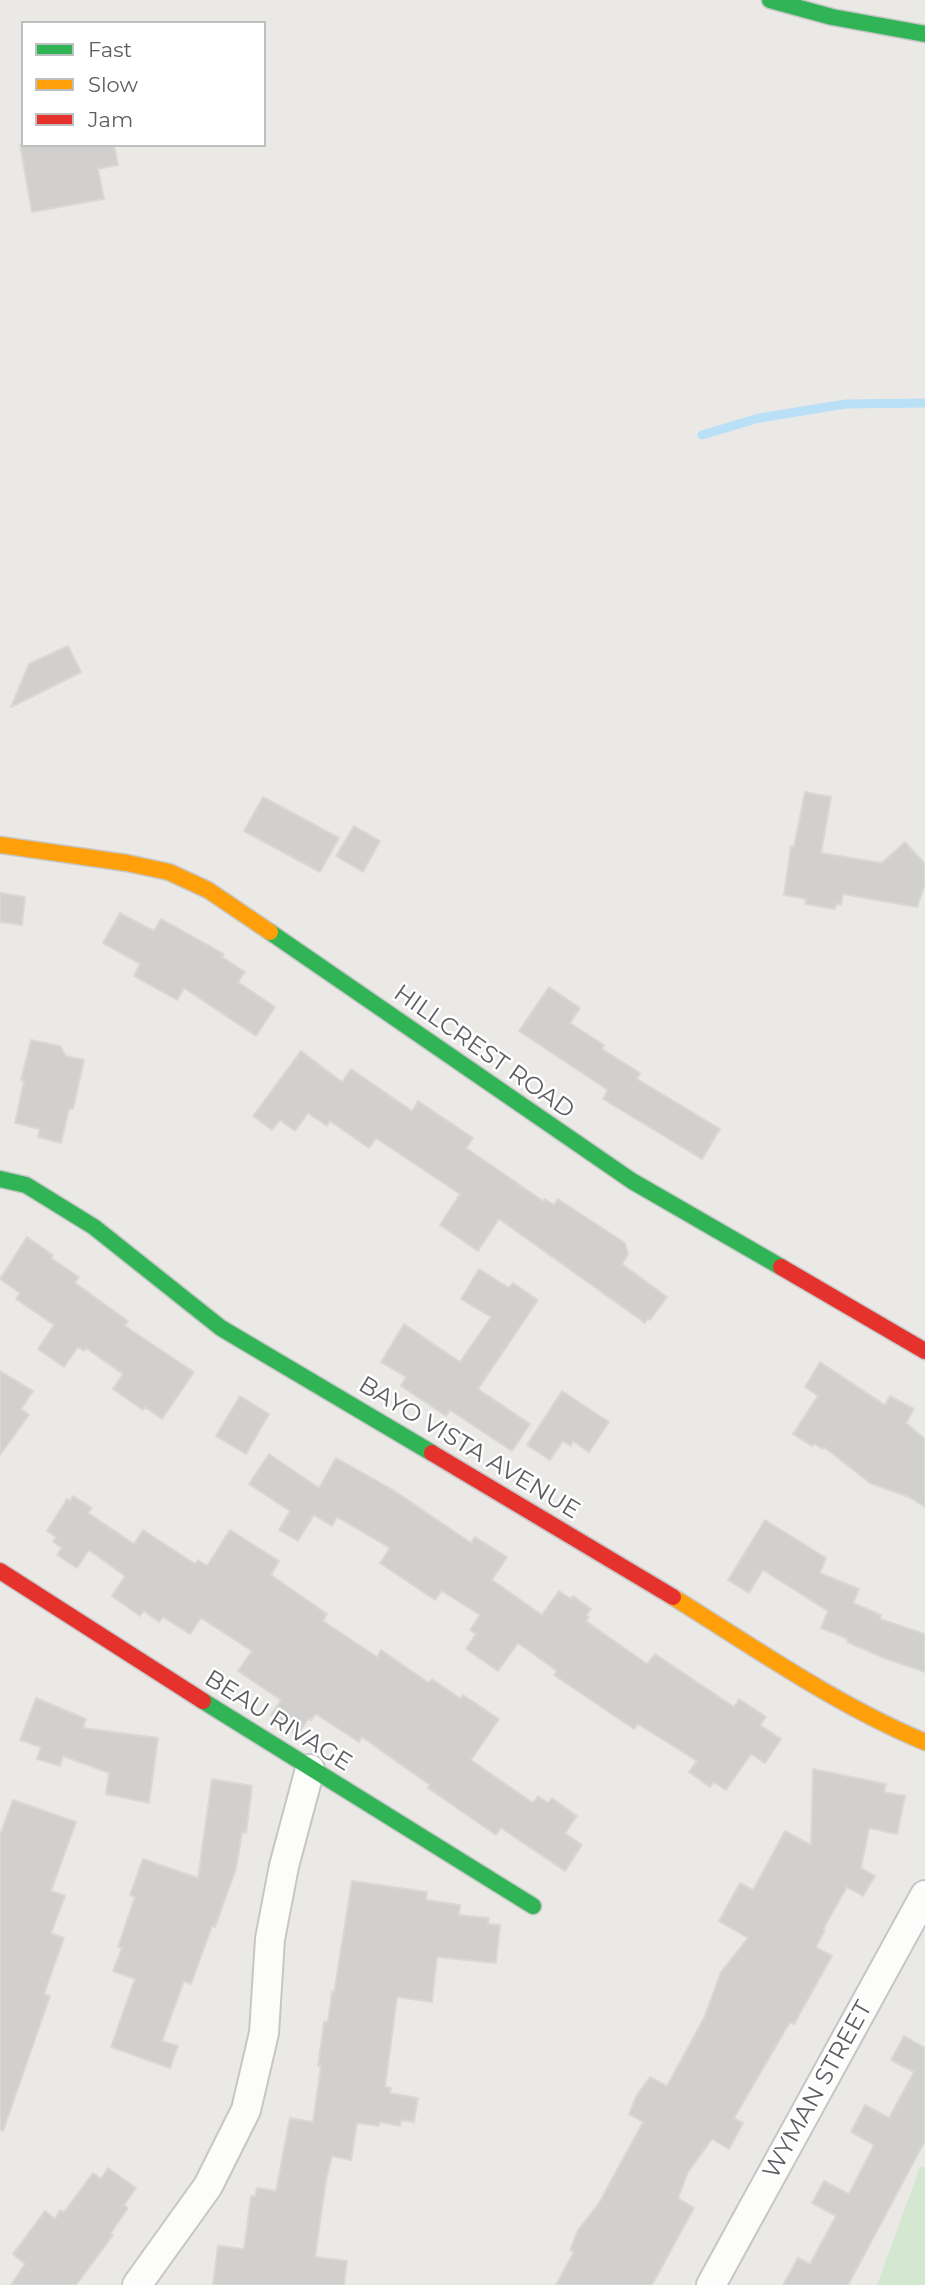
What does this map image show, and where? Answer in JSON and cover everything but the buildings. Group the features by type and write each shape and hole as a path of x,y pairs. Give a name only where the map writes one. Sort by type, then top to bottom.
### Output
{"street":[{"path":"770,0 832,17 925,34"},
{"name":"HILLCREST ROAD","path":"0,845 127,863 169,872 208,890 632,1181 925,1350"},
{"name":"BAYO VISTA AVENUE","path":"0,1179 26,1185 94,1227 221,1328 597,1550 816,1686 894,1729 925,1742"},
{"name":"BEAU RIVAGE","path":"0,1571 310,1769 533,1906"},
{"path":"136,2285 208,2186 246,2110 264,2032 270,1939 284,1866 310,1769"},
{"name":"WYMAN STREET","path":"711,2285 925,1895"}],"green space":[{"path":"920,2167 925,2167 925,2285 877,2285"}],"waterway":[{"path":"702,435 759,418 846,404 925,403"}],"traffic: fast":[{"path":"770,0 832,17 925,34"},
{"path":"270,932 632,1181 781,1267"},
{"path":"0,1179 26,1185 94,1227 221,1328 432,1453"},
{"path":"203,1701 533,1906"}],"traffic: slow":[{"path":"0,845 127,863 169,872 208,890 270,932"},
{"path":"673,1597 828,1693 925,1742"}],"traffic: jam":[{"path":"781,1267 925,1351"},
{"path":"432,1453 673,1597"},
{"path":"0,1571 203,1701"}]}
